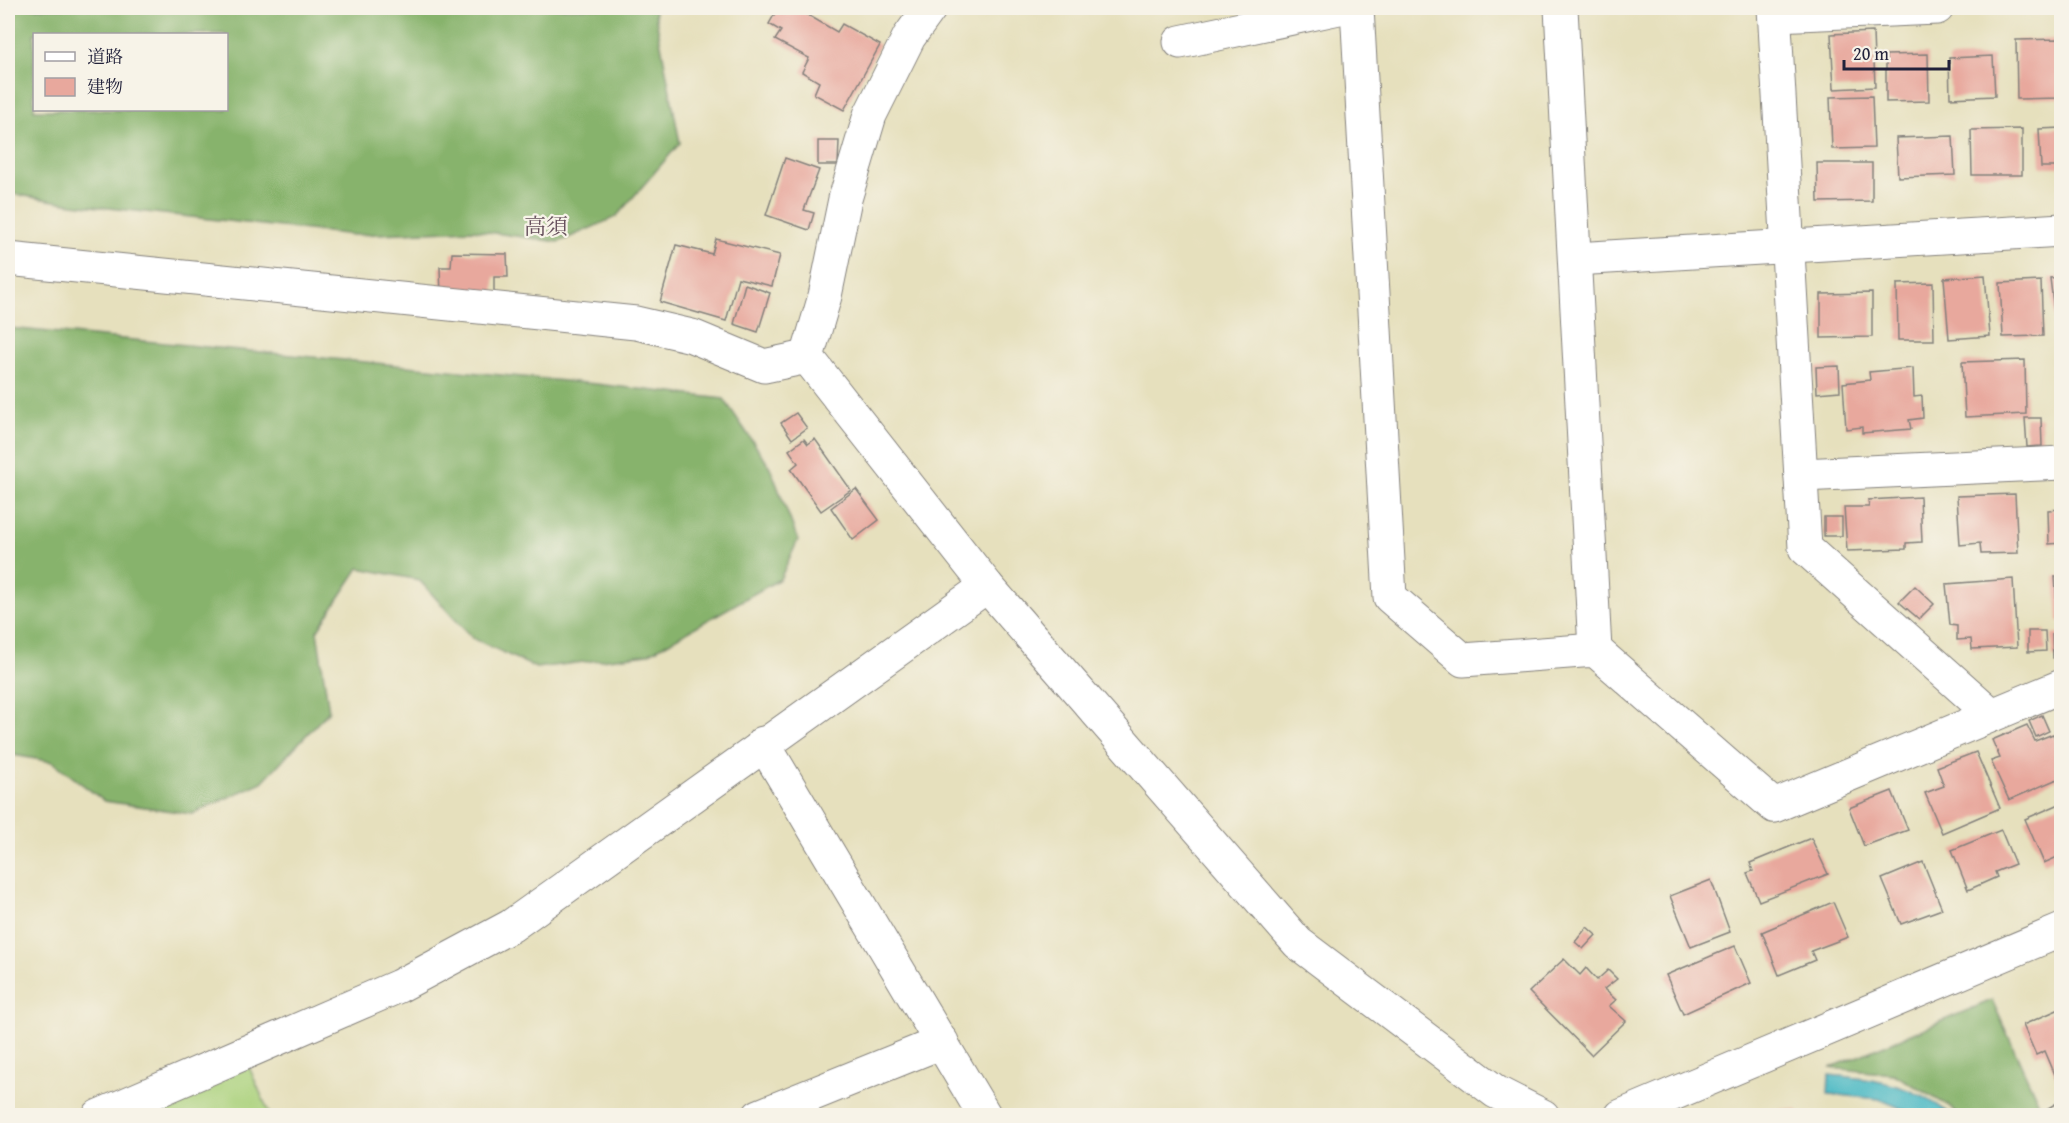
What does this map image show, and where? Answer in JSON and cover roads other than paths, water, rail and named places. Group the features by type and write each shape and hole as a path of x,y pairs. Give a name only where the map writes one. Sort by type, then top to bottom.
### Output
{"street":[{"path":"807,357 825,296 845,199 870,115 909,36 930,8"},
{"path":"1180,42 1340,8"},
{"path":"1357,8 1390,597 1463,660 1595,650 1774,806 2061,686"},
{"path":"1562,8 1595,650"},
{"path":"1937,8 1775,11 1805,548 1992,715"},
{"path":"1575,259 2061,230"},
{"path":"8,259 636,323 692,336 764,366 807,357"},
{"path":"807,357 987,586 1298,943 1496,1092 1543,1116"},
{"path":"1801,475 2061,463"},
{"path":"99,1116 399,986 511,926 764,743 987,586"},
{"path":"764,743 985,1116"},
{"path":"1621,1116 2061,930"},
{"path":"759,1116 942,1042"}],"water":[{"path":"1829,1075 1893,1085 1923,1096 1951,1115 1917,1115 1879,1099 1828,1094"}],"district":[{"name":"高須","path":"546,226"}]}
